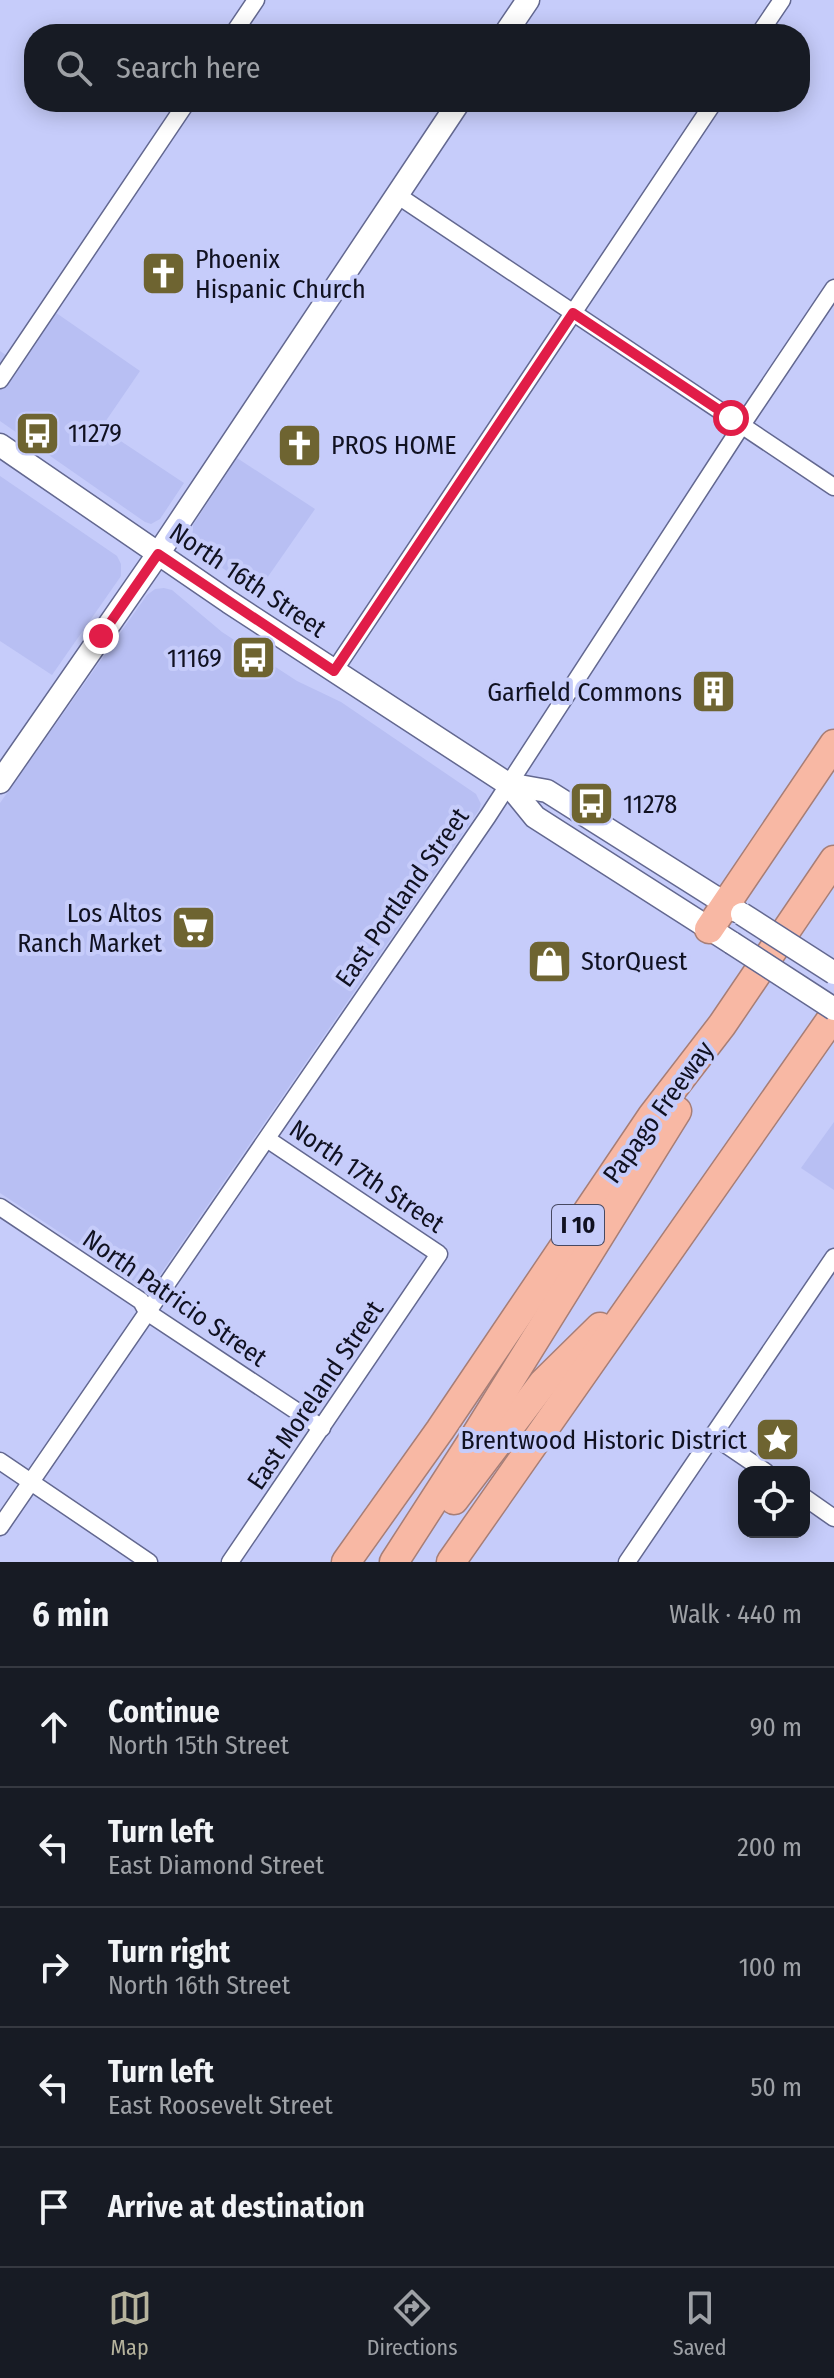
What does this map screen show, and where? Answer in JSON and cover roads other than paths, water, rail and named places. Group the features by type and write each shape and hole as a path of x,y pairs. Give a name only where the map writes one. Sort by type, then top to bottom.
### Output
{"highway":[{"path":"721,936 733,909 834,744"},
{"name":"Papago Freeway","path":"346,1562 375,1524 652,1116 722,1025 834,860"},
{"path":"457,1556 834,1015"},
{"path":"394,1562 673,1118 722,1025"},
{"path":"410,1562 543,1383 647,1283"},
{"path":"327,1562 375,1524"}],"main road":[{"path":"512,24 528,0"},
{"path":"0,782 158,554 452,112"},
{"name":"North 16th Street","path":"0,445 158,554 508,784 535,817 834,1009"},
{"name":"North 16th Street","path":"508,784 547,791 834,973"}],"street":[{"path":"240,24 256,0"},
{"path":"766,24 782,0"},
{"path":"0,380 180,112"},
{"path":"334,671 707,112"},
{"path":"397,195 834,487"},
{"name":"East Portland Street","path":"0,1527 508,784 834,288"},
{"name":"North 17th Street","path":"267,1139 439,1254"},
{"name":"North Patricio Street","path":"0,1207 141,1301 147,1312 322,1428"},
{"name":"East Moreland Street","path":"230,1562 439,1254"},
{"path":"627,1562 834,1257"},
{"path":"713,1436 757,1466"},
{"path":"0,1461 149,1562"},
{"path":"810,1501 834,1518"}],"place":[{"name":"Phoenix Hispanic Church","path":"164,274"},
{"name":"11279","path":"37,433"},
{"name":"PROS HOME","path":"300,445"},
{"name":"11169","path":"253,658"},
{"name":"Garfield Commons","path":"713,692"},
{"name":"11278","path":"592,804"},
{"name":"Los Altos Ranch Market","path":"193,928"},
{"name":"StorQuest","path":"550,961"},
{"name":"Brentwood Historic District","path":"778,1440"}]}
